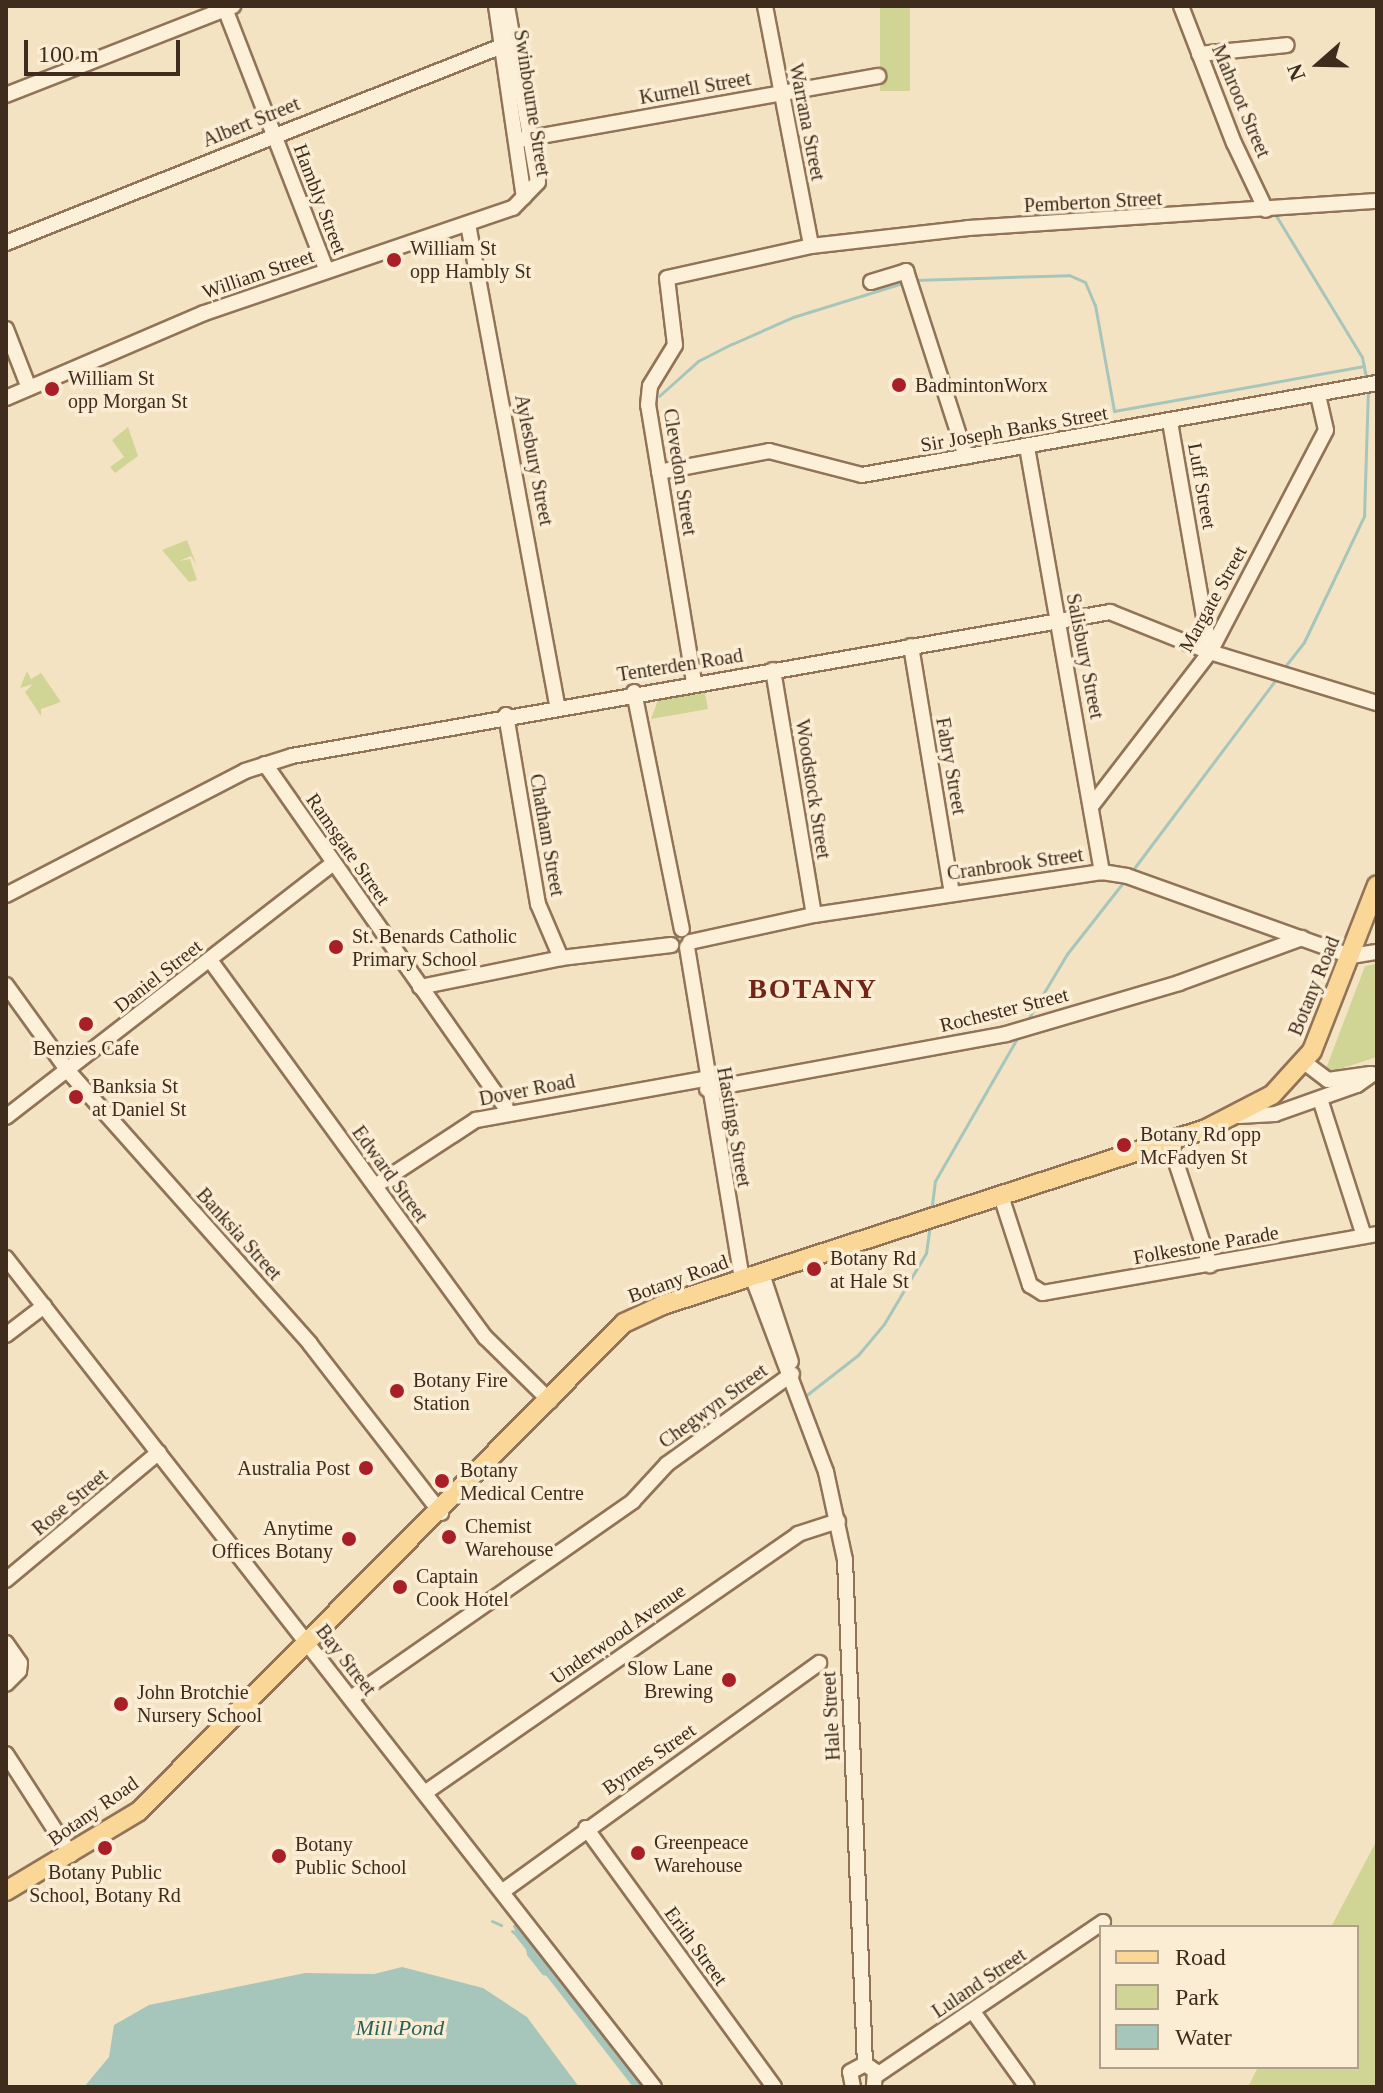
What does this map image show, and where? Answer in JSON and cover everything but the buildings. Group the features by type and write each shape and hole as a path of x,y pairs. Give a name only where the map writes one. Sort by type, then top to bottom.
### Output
{"main road":[{"name":"Botany Road","path":"6,1891 71,1855 139,1811 441,1513 624,1323 752,1276 1169,1141 1239,1116 1272,1095 1304,1062 1351,956 1377,885"}],"street":[{"name":"Swinbourne Street","path":"496,6 507,43 524,138 524,197"},
{"name":"Swinbourne Street","path":"507,6 507,43"},
{"name":"Warrana Street","path":"765,6 811,246"},
{"name":"Mahroot Street","path":"1181,6 1266,210"},
{"path":"6,95 228,7"},
{"name":"Hambly Street","path":"228,7 327,271"},
{"name":"Albert Street","path":"6,243 274,133 507,43"},
{"path":"1199,54 1287,45"},
{"name":"Kurnell Street","path":"524,138 878,76"},
{"name":"William Street","path":"6,398 204,313 513,208 524,197"},
{"name":"Pemberton Street","path":"811,246 968,228 1377,201"},
{"name":"Aylesbury Street","path":"468,224 557,706"},
{"name":"Clevedon Street","path":"694,682 648,405 650,386 675,345 667,278 811,246"},
{"path":"871,282 906,271 966,457"},
{"path":"6,329 29,388"},
{"name":"Sir Joseph Banks Street","path":"659,472 769,451 862,475 1377,383"},
{"name":"Margate Street","path":"1093,804 1210,652 1326,430 1318,394"},
{"name":"Luff Street","path":"1170,422 1210,652"},
{"name":"Salisbury Street","path":"1027,447 1093,804 1102,872"},
{"name":"Tenterden Road","path":"6,895 265,764 506,715 1110,612 1210,652 1377,703"},
{"name":"Fabry Street","path":"911,646 952,893"},
{"name":"Woodstock Street","path":"773,670 814,915"},
{"name":"Hastings Street","path":"634,692 706,1084 752,1276"},
{"name":"Chatham Street","path":"506,715 538,904 561,958"},
{"name":"Ramsgate Street","path":"265,764 509,1113"},
{"name":"Daniel Street","path":"6,1117 333,863"},
{"name":"Cranbrook Street","path":"420,987 561,958 814,915 1102,872 1351,956"},
{"name":"Rochester Street","path":"706,1084 1006,1034 1179,983 1302,938"},
{"path":"1351,956 1377,952"},
{"name":"Edward Street","path":"210,960 486,1338 550,1401"},
{"name":"Banksia Street","path":"6,985 68,1071 310,1344 441,1513"},
{"path":"1304,1062 1328,1080 1375,1073"},
{"path":"1239,1116 1256,1118 1320,1099 1375,1073"},
{"name":"Dover Road","path":"375,1186 476,1120 706,1084"},
{"path":"1320,1099 1370,1235"},
{"path":"1169,1141 1210,1265"},
{"name":"Folkestone Parade","path":"1001,1196 1030,1285 1043,1293 1370,1235"},
{"name":"Bay Street","path":"6,1258 654,2087"},
{"name":"Hale Street","path":"752,1276 774,1341 792,1374 846,1572 865,2064"},
{"path":"6,1335 44,1306"},
{"name":"Chegwyn Street","path":"351,1698 633,1501 667,1464 792,1374"},
{"name":"Rose Street","path":"6,1580 159,1452"},
{"name":"Underwood Avenue","path":"426,1792 810,1527 833,1522"},
{"path":"6,1643 20,1663 19,1671 6,1684"},
{"path":"6,1660 6,1669"},
{"name":"Byrnes Street","path":"503,1891 586,1828 819,1663"},
{"path":"6,1756 71,1855"},
{"name":"Erith Street","path":"586,1828 774,2087"},
{"name":"Luland Street","path":"875,2081 1103,1922"},
{"path":"974,2013 1027,2087"},
{"path":"853,2087 850,2072 865,2064 875,2081"}],"green space":[{"path":"880,6 910,6 910,91 880,91"},
{"path":"128,427 138,456 115,473 110,467 124,457 112,440"},
{"path":"187,540 197,566 191,556 179,561 190,559 197,580 189,582 162,550"},
{"path":"27,671 31,679 41,673 61,702 41,709 41,716 25,692 33,684 20,688"},
{"path":"705,693 708,709 651,719 658,700"},
{"path":"1377,964 1377,1057 1324,1074 1365,966"},
{"path":"1377,1840 1377,2087 1248,2087 1257,2069 1359,2069 1359,1925 1332,1925"}],"water":[{"name":"Mill Pond","path":"402,1967 483,1988 527,2017 579,2087 84,2087 109,2057 114,2025 149,2005 305,1973 374,1974"}],"waterway":[{"path":"1275,214 1362,357 1366,378"},
{"path":"914,280 1069,275 1085,282 1095,305 1114,411 1364,366"},
{"path":"659,396 698,361 732,344 793,317 906,282"},
{"path":"1283,669 1304,642 1364,516 1368,390"},
{"path":"1132,871 1276,679"},
{"path":"1027,1021 1067,954 1125,880"},
{"path":"931,1213 935,1181 1019,1035"},
{"path":"804,1397 858,1355 884,1324 926,1253 930,1224"},
{"path":"492,1921 501,1925"},
{"path":"519,1921 520,1933 640,2087"},
{"path":"514,1926 520,1933"},
{"path":"512,1931 526,1942 528,1954 543,1973 554,1976"}],"place":[{"name":"William St opp Hambly St","path":"394,260"},
{"name":"BadmintonWorx","path":"899,385"},
{"name":"William St opp Morgan St","path":"52,389"},
{"name":"St. Benards Catholic Primary School","path":"336,947"},
{"name":"Benzies Cafe","path":"86,1024"},
{"name":"Banksia St at Daniel St","path":"76,1097"},
{"name":"Botany Rd opp McFadyen St","path":"1124,1145"},
{"name":"Botany Rd at Hale St","path":"814,1269"},
{"name":"Botany Fire Station","path":"397,1391"},
{"name":"Australia Post","path":"366,1468"},
{"name":"Botany Medical Centre","path":"442,1481"},
{"name":"Chemist Warehouse","path":"449,1537"},
{"name":"Anytime Offices Botany","path":"349,1539"},
{"name":"Captain Cook Hotel","path":"400,1587"},
{"name":"Slow Lane Brewing","path":"729,1680"},
{"name":"John Brotchie Nursery School","path":"121,1704"},
{"name":"Botany Public School, Botany Rd","path":"105,1848"},
{"name":"Greenpeace Warehouse","path":"638,1853"},
{"name":"Botany Public School","path":"279,1856"}],"district":[{"name":"BOTANY","path":"813,989"}]}
